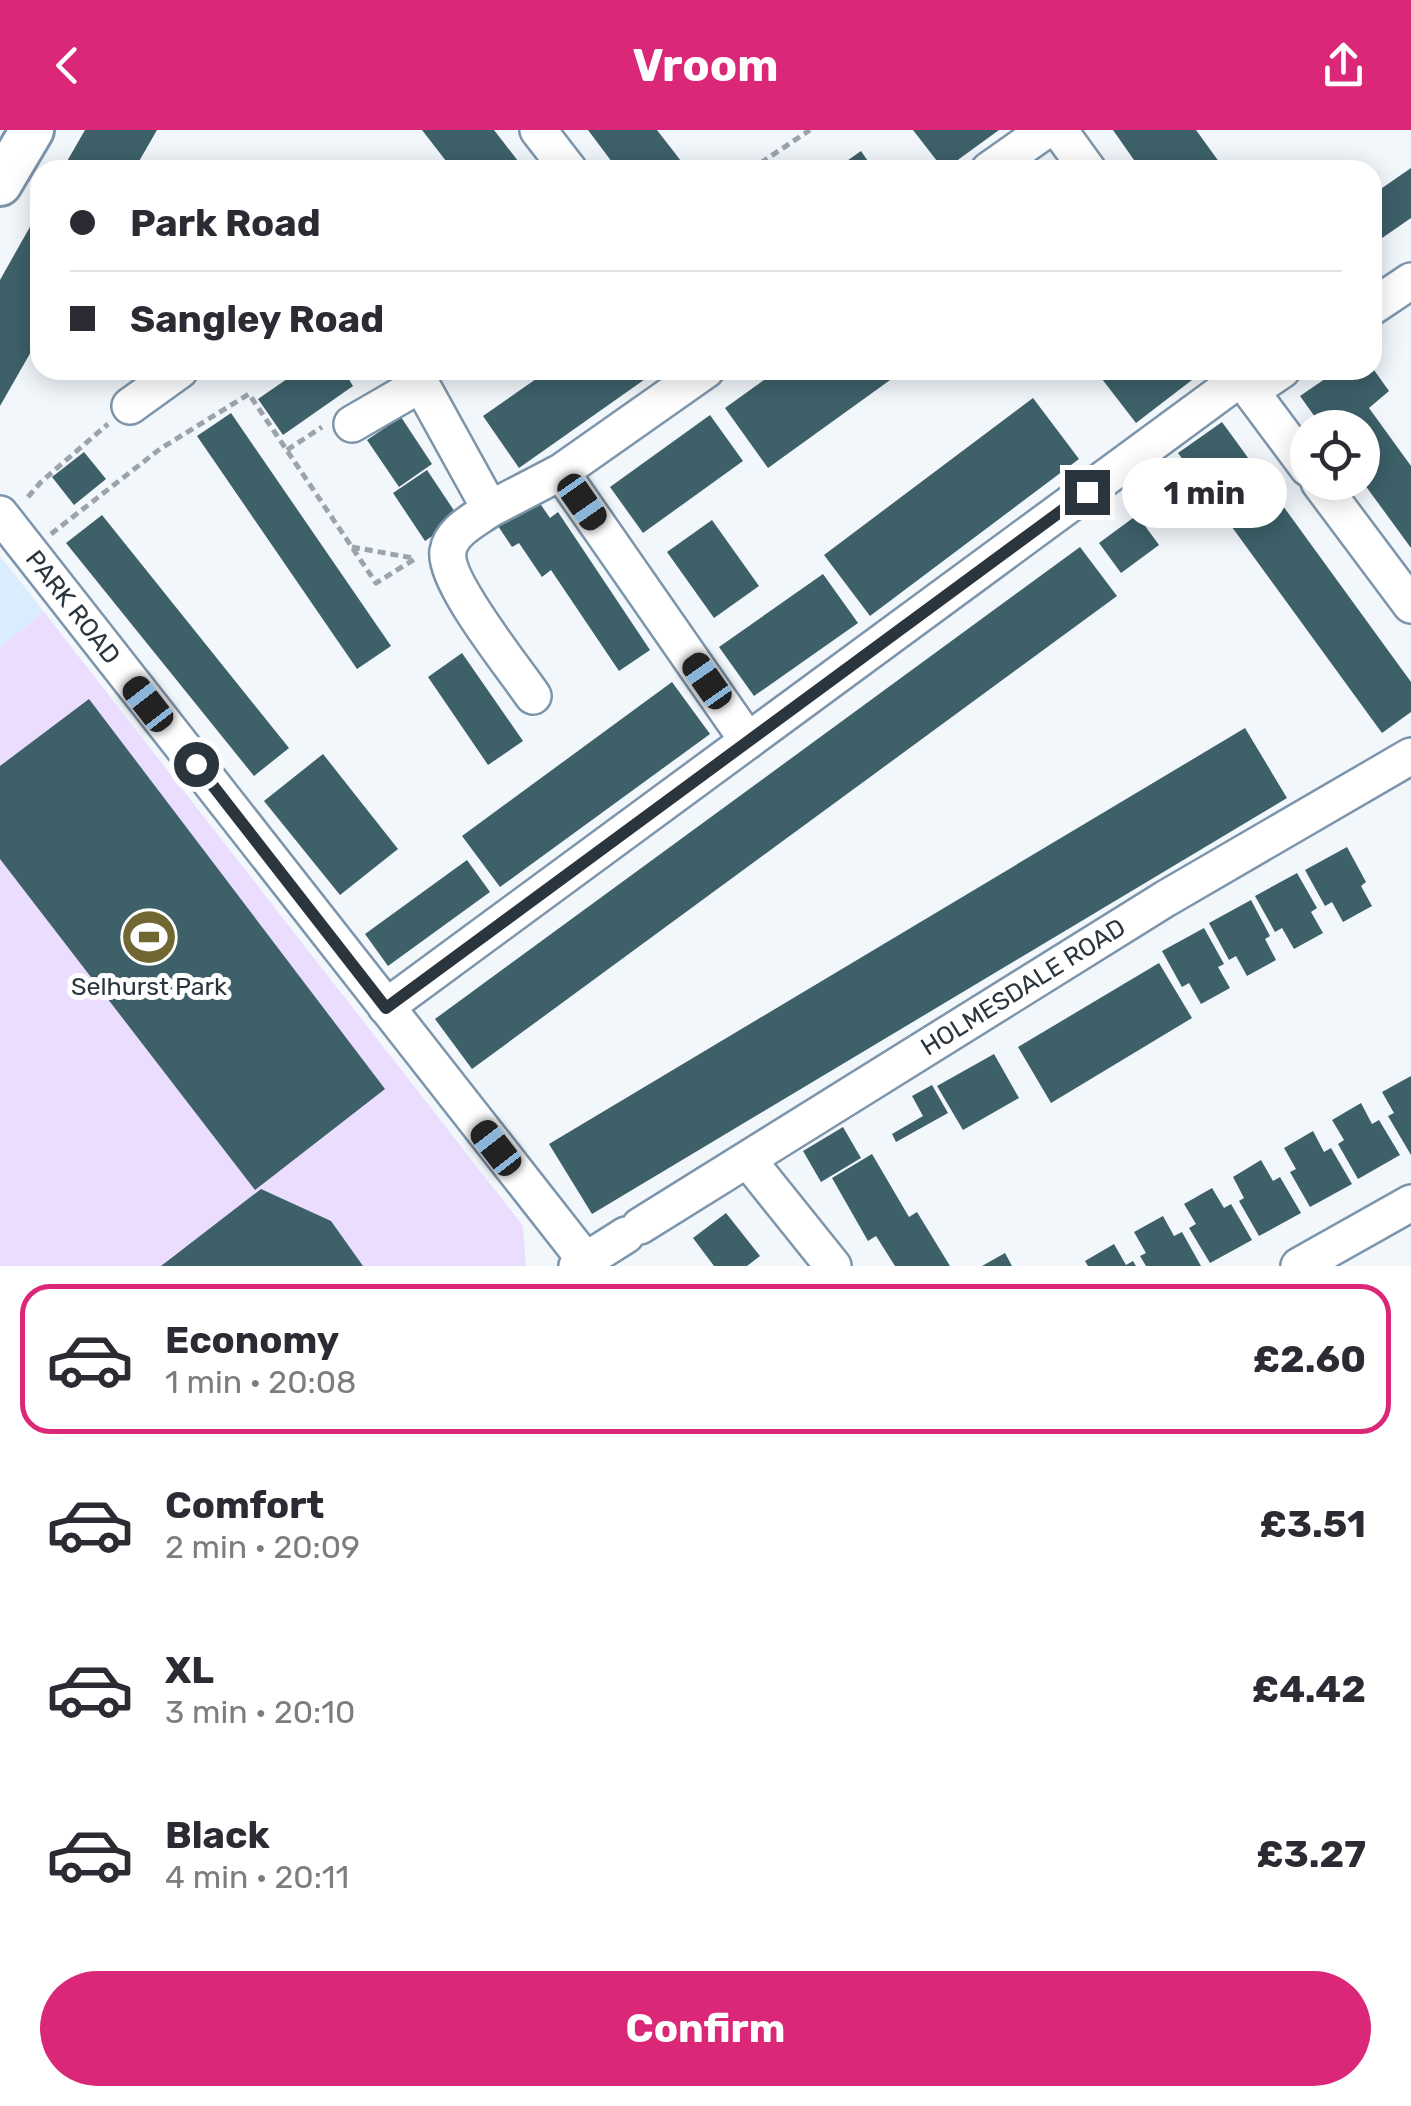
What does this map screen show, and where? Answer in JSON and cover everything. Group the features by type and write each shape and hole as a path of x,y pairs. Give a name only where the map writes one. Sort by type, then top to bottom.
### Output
{"main road":[{"path":"0,184 32,130"}],"street":[{"path":"538,130 561,160"},
{"path":"1003,160 1046,130"},
{"path":"1059,130 1081,160"},
{"path":"1382,300 1411,281"},
{"path":"130,406 166,380"},
{"path":"352,424 411,380"},
{"path":"417,380 490,509"},
{"path":"533,696 457,587 448,565 448,548 458,532 490,509 561,472 692,380"},
{"path":"386,1008 1242,380 1290,444"},
{"path":"561,472 748,741"},
{"path":"1332,500 1411,605"},
{"name":"PARK ROAD","path":"3,518 584,1264"},
{"name":"HOLMESDALE ROAD","path":"584,1264 1165,899 1411,756"},
{"path":"748,1160 833,1266"},
{"path":"1298,1266 1411,1202"}],"path":[{"path":"765,160 810,130"},
{"path":"29,552 160,449 249,394 376,583 458,532"},
{"path":"3,518 130,406"},
{"path":"352,547 415,558"}],"shaded area":[{"path":"0,556 44,612 0,647"},
{"name":"Selhurst Park","path":"44,612 523,1226 526,1266 0,1266 0,647"}],"building":[{"path":"85,130 157,130 140,160 68,160"},
{"path":"422,130 494,130 517,160 445,160"},
{"path":"588,130 657,130 680,160 610,160"},
{"path":"913,130 999,130 958,160 936,160"},
{"path":"1113,130 1196,130 1218,160 1134,160"},
{"path":"861,151 867,160 848,160"},
{"path":"1411,168 1411,218 1382,238 1382,188"},
{"path":"30,227 30,354 0,406 0,280"},
{"path":"286,380 349,380 353,386 283,435 258,399"},
{"path":"535,380 644,380 519,468 483,416"},
{"path":"764,380 890,380 768,468 725,408"},
{"path":"1103,380 1192,380 1136,423"},
{"path":"1323,380 1381,380 1389,391 1370,410 1310,410 1300,396"},
{"path":"1033,398 1079,459 870,616 824,555"},
{"path":"231,413 391,646 357,669 197,436"},
{"path":"710,415 743,461 643,533 610,487"},
{"path":"401,417 432,464 399,487 367,440"},
{"path":"1222,422 1411,682 1411,712 1382,733 1178,453"},
{"path":"1380,423 1411,466 1411,548 1376,500 1380,500"},
{"path":"84,452 106,479 74,505 52,477"},
{"path":"427,470 459,518 425,541 393,493"},
{"path":"537,499 550,518 558,512 650,650 619,671 551,570 542,577 519,543 512,547 498,526"},
{"path":"102,515 289,748 254,776 66,543"},
{"path":"1137,515 1159,545 1121,573 1099,543"},
{"path":"712,520 759,586 714,618 667,552"},
{"path":"1080,547 1117,596 472,1069 435,1019"},
{"path":"823,574 858,623 754,696 719,647"},
{"path":"462,653 523,741 488,765 428,677"},
{"path":"672,682 710,734 500,887 462,836"},
{"path":"89,699 385,1089 255,1190 0,859 0,766"},
{"path":"1245,728 1287,798 592,1214 549,1144"},
{"path":"323,754 398,849 340,895 264,801"},
{"path":"1347,847 1366,882 1361,886 1372,906 1343,922 1332,902 1325,906 1305,870"},
{"path":"467,860 490,892 388,966 365,934"},
{"path":"1297,873 1317,908 1311,912 1323,933 1294,949 1282,928 1275,932 1255,896"},
{"path":"1251,900 1270,936 1265,939 1276,960 1247,976 1236,956 1229,960 1209,923"},
{"path":"1204,928 1224,964 1218,967 1230,988 1201,1004 1189,983 1182,987 1162,951"},
{"path":"1159,963 1192,1018 1051,1103 1018,1047"},
{"path":"994,1054 1019,1098 963,1130 937,1086"},
{"path":"1411,1076 1411,1155 1388,1116 1394,1113 1382,1092"},
{"path":"932,1085 948,1113 896,1142 892,1134 923,1116 912,1096"},
{"path":"1361,1103 1372,1124 1379,1120 1400,1155 1358,1179 1338,1144 1344,1140 1332,1120"},
{"path":"843,1127 861,1158 821,1182 803,1151"},
{"path":"1313,1131 1324,1152 1331,1148 1352,1184 1310,1207 1290,1172 1296,1169 1284,1148"},
{"path":"872,1154 909,1217 917,1212 950,1266 895,1266 876,1236 868,1241 832,1178"},
{"path":"1261,1160 1273,1181 1280,1177 1301,1213 1259,1236 1239,1201 1244,1198 1233,1177"},
{"path":"1212,1188 1224,1208 1231,1204 1252,1240 1210,1263 1189,1228 1196,1224 1184,1204"},
{"path":"261,1189 331,1221 363,1266 161,1266"},
{"path":"726,1213 760,1256 747,1266 714,1266 693,1238"},
{"path":"1163,1216 1174,1236 1182,1232 1201,1266 1146,1266 1140,1256 1146,1253 1134,1232"},
{"path":"1114,1244 1126,1265 1133,1261 1136,1266 1088,1266 1085,1261"},
{"path":"1005,1253 1012,1266 982,1266"}],"place":[{"name":"Selhurst Park","path":"149,937"}],"route":[{"path":"196,764 386,1008 1087,492"}]}
